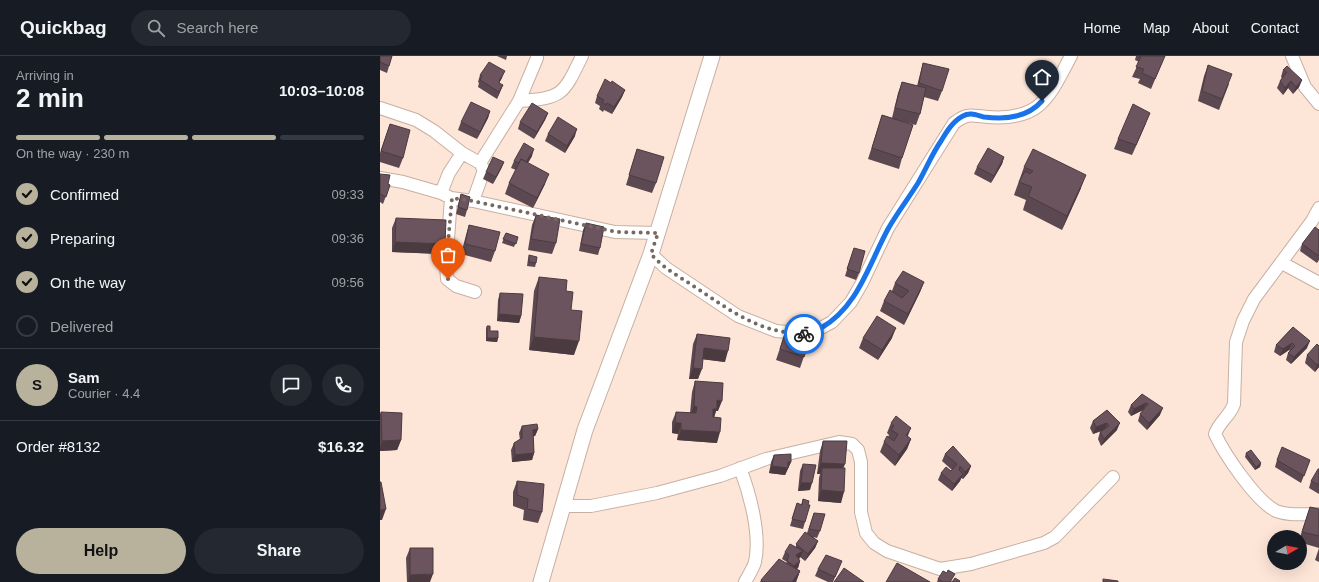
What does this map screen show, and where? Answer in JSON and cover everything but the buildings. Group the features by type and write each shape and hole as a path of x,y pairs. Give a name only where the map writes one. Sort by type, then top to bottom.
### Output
{"street":[{"path":"519,101 553,97 564,90 582,56"},
{"path":"541,582 585,430 651,254 712,56"},
{"path":"651,254 666,268 738,316 776,331 810,334 832,322 850,302 862,283 888,228 917,184 940,142 954,123 964,116 971,114 1000,118 1022,116 1029,113 1035,109 1054,89 1071,56"},
{"path":"1292,56 1305,87 1319,104"},
{"path":"480,163 519,101 537,58"},
{"path":"380,108 416,120 434,131 462,153 480,163 484,170 473,201"},
{"path":"462,153 448,173 446,196 446,266 448,279 456,286 475,292"},
{"path":"380,178 446,196 616,232 658,233"},
{"path":"1319,208 1312,221 1254,299 1243,322 1236,342 1234,404 1232,410 1217,428 1215,434 1251,489 1262,502 1277,511 1288,514 1319,514"},
{"path":"1282,263 1319,283"},
{"path":"564,506 591,506 657,493 766,459 839,442 852,444 858,450 861,462 861,512 866,533 874,543 887,551 940,569 970,564 1055,538 1113,478"},
{"path":"740,468 751,497 755,524 755,563 745,582"}],"way so far":[{"path":"448,279 446,266 452,198 473,201 616,232 658,233 651,254 666,268 738,316 776,331 804,334"}],"route":[{"path":"804,334 810,334 832,322 850,302 862,283 888,228 917,184 940,142 954,123 964,116 971,114 1000,118 1022,116 1035,109 1042,101"}]}
